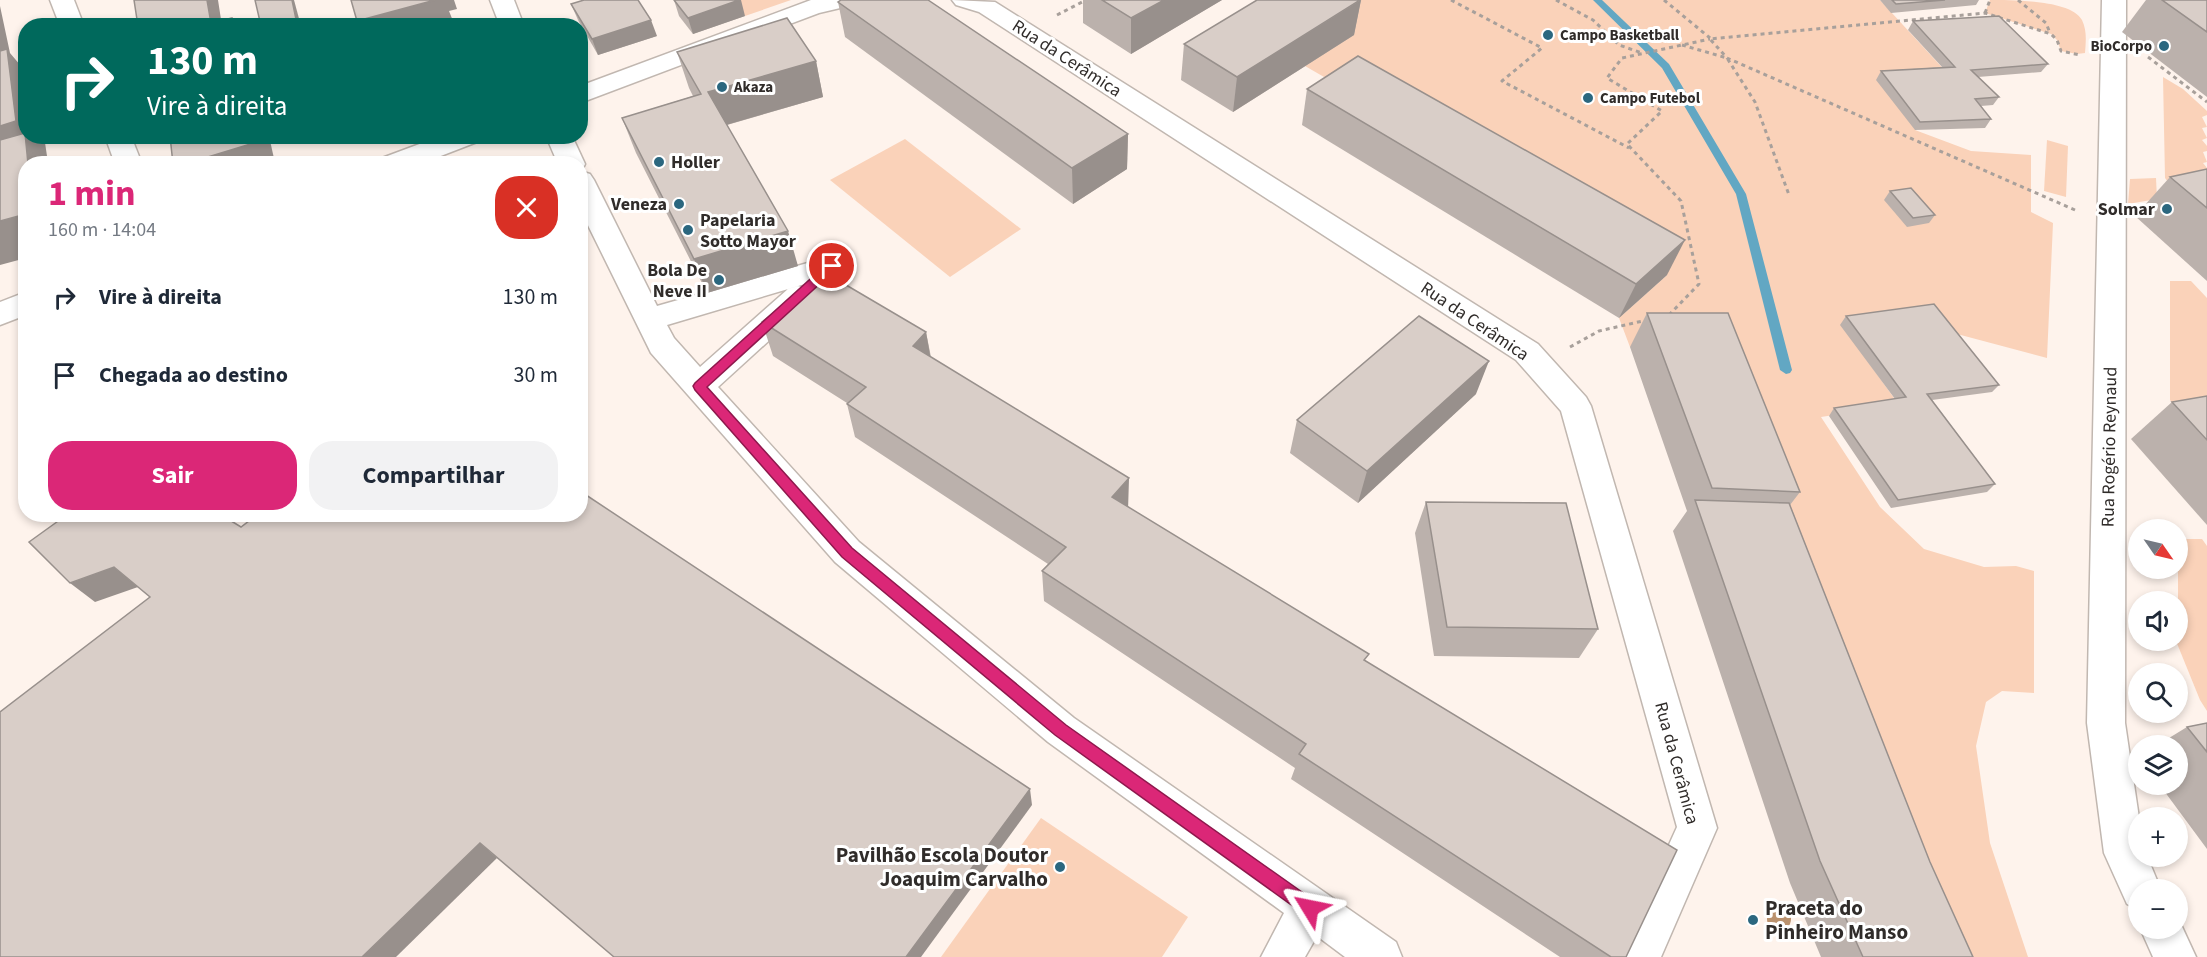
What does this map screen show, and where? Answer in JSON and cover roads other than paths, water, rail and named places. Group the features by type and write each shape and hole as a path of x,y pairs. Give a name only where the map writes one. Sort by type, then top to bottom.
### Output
{"street":[{"path":"62,0 69,18"},
{"path":"502,0 509,18"},
{"path":"588,92 812,7 845,0"},
{"name":"Rua da Cerâmica","path":"964,0 987,7 997,13 1527,352 1575,406 1697,828 1639,957"},
{"name":"Rua Rogério Reynaud","path":"2111,1 2114,52 2106,723 2124,853 2136,879"},
{"path":"414,156 446,144"},
{"path":"588,196 662,345 847,552 1061,730 1381,957"},
{"path":"650,319 832,266 699,386"},
{"path":"0,314 18,306"},
{"path":"1282,957 1310,908"},
{"path":"2166,939 2175,957"}],"waterway":[{"path":"1597,0 1666,66 1741,194 1786,370"}],"place":[{"name":"Campo Basketball","path":"1548,35"},
{"name":"BioCorpo","path":"2164,46"},
{"name":"Akaza","path":"722,87"},
{"name":"Campo Futebol","path":"1588,98"},
{"name":"Holler","path":"659,162"},
{"name":"Veneza","path":"679,204"},
{"name":"Solmar","path":"2167,209"},
{"name":"Papelaria Sotto Mayor","path":"688,230"},
{"name":"Bola De Neve II","path":"719,280"},
{"name":"Pavilhão Escola Doutor Joaquim Carvalho","path":"1060,867"},
{"name":"Praceta do Pinheiro Manso","path":"1753,920"}]}
